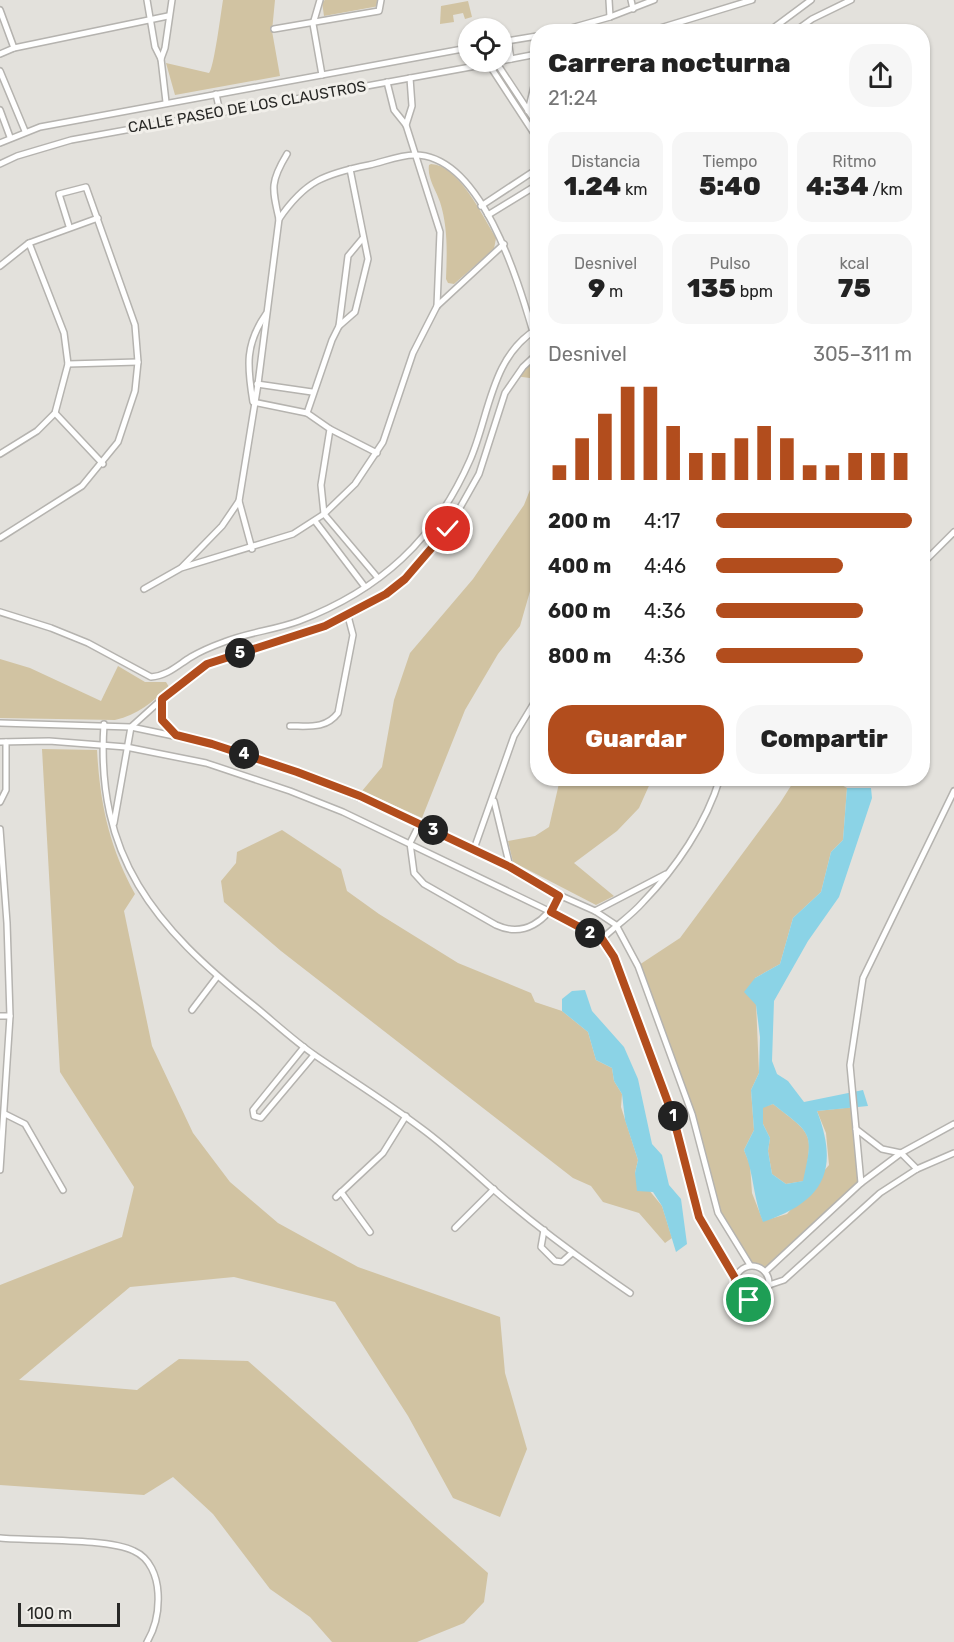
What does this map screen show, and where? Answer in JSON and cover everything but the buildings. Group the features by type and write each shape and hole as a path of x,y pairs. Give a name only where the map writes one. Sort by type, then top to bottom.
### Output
{"street":[{"path":"147,0 155,47 161,59 166,102"},
{"path":"161,59 165,48 172,0"},
{"path":"320,0 313,24 322,75"},
{"path":"274,30 379,11 381,0"},
{"path":"609,0 610,17"},
{"path":"631,0 633,9"},
{"path":"585,24 654,0"},
{"path":"678,24 752,0"},
{"path":"779,24 811,0"},
{"path":"805,24 851,0"},
{"path":"0,10 14,48"},
{"path":"0,54 14,48 149,18 168,16"},
{"path":"512,40 530,37"},
{"name":"CALLE PASEO DE LOS CLAUSTROS","path":"0,143 25,131 166,102 458,50"},
{"name":"CALLE PASEO DE LOS CLAUSTROS","path":"512,59 530,55"},
{"name":"CALLE PASEO DE LOS CLAUSTROS","path":"0,164 52,144 458,67"},
{"path":"0,71 25,131"},
{"path":"494,72 530,126"},
{"path":"505,72 530,114"},
{"path":"406,125 412,106 410,78"},
{"path":"387,82 394,110 406,125 440,232 437,306"},
{"path":"216,94 220,112"},
{"path":"528,111 530,103"},
{"path":"0,110 10,137"},
{"path":"252,549 239,501 253,402 258,384 279,219 274,198 274,175 287,154"},
{"path":"279,219 294,196 319,178 414,155 442,162 456,171 488,215 504,244 530,317"},
{"path":"339,326 355,312 364,284 368,259 350,169"},
{"path":"481,206 530,174"},
{"path":"0,537 82,486 118,442 135,391 138,362 135,325 86,187 59,194 69,226"},
{"path":"488,215 530,188"},
{"path":"0,266 29,243 69,226 98,218"},
{"path":"307,413 312,392 339,326 348,256 363,238"},
{"path":"0,454 37,431 56,413 68,364 64,333 29,243"},
{"path":"180,568 252,549 293,534 324,514 356,484 377,453 413,353 437,306 504,244"},
{"path":"253,402 248,364 254,332 267,313"},
{"path":"0,612 51,628 121,660 146,676 155,677 225,642 296,622 334,606 409,555 446,506 470,460 496,380 511,356 530,336"},
{"path":"114,825 131,727 207,664 299,636 348,616 386,594 405,579 448,529 479,474 505,393 530,360"},
{"path":"68,364 138,362"},
{"path":"250,384 312,392"},
{"path":"253,402 307,413 330,429 377,453"},
{"path":"56,413 102,464"},
{"path":"330,429 321,484 324,514 378,578"},
{"path":"144,589 180,568 222,526 239,501"},
{"path":"315,521 365,587"},
{"path":"930,556 954,532"},
{"path":"290,726 323,725 332,721 338,713 353,635 348,616"},
{"path":"162,699 162,720 176,735"},
{"path":"474,849 494,800 514,736 530,710"},
{"path":"0,723 104,724 176,735 212,744 297,772 420,823 510,867 559,896 595,911 616,925 638,966 692,1114 718,1212 732,1239 750,1265 765,1272 769,1285 763,1297 749,1300 736,1291 735,1278 699,1217 673,1116 614,957 602,939 343,812 290,791 207,764 126,747 3,742 6,790 0,799"},
{"path":"104,724 102,745 105,794 126,863 139,890 178,941 304,1047 406,1116 451,1150 494,1190 572,1253 630,1293"},
{"path":"602,939 641,904 670,871 712,804 718,786"},
{"path":"861,1184 851,1085 851,1054 863,978 954,791"},
{"path":"494,800 510,867"},
{"path":"420,823 410,843 414,873 424,884 505,929 526,929 551,912 559,896"},
{"path":"0,829 3,911 8,923 10,1016 0,1170"},
{"path":"595,911 670,871"},
{"path":"0,923 8,923"},
{"path":"192,1010 218,977"},
{"path":"0,1016 10,1016"},
{"path":"0,1028 10,1028"},
{"path":"304,1047 253,1110 254,1116 261,1118 314,1054"},
{"path":"5,1114 25,1124 63,1190"},
{"path":"370,1232 338,1194 383,1153 406,1116"},
{"path":"765,1272 861,1184 901,1153 954,1124"},
{"path":"856,1129 882,1149 901,1153 917,1169"},
{"path":"769,1285 781,1282 880,1193 917,1169 954,1153"},
{"path":"454,1228 494,1190"},
{"path":"544,1230 541,1247 555,1262 562,1262 572,1253"},
{"path":"735,1278 743,1268 750,1265"},
{"path":"0,1538 111,1544 136,1551 151,1565 158,1588 159,1608 147,1642"},
{"path":"151,1636 157,1642"}],"shaded area":[{"path":"223,0 275,0 272,31 280,76 175,95 166,63 209,73"},
{"path":"325,0 378,0 379,6 324,16 322,2"},
{"path":"468,1 472,17 465,18 463,13 453,15 454,22 440,24 441,6"},
{"path":"431,164 451,173 460,182 496,238 494,249 454,284 448,283 446,279 446,230 440,202 429,175"},
{"path":"530,361 530,378 515,376"},
{"path":"530,490 530,591 520,626 498,654 465,710 422,818 362,791 382,767 394,700 410,653 473,579 524,505"},
{"path":"0,659 30,668 101,701 118,666 145,682 166,682 169,687 138,711 115,720 0,718"},
{"path":"42,749 97,750 107,824 112,842 135,894 124,911 152,1046 193,1133 230,1182 278,1223 358,1267 500,1317 505,1373 527,1449 500,1517 453,1498 408,1416 335,1302 234,1277 130,1287 19,1380 137,1390 179,1359 248,1361 488,1573 484,1602 464,1623 417,1642 332,1642 310,1617 270,1589 213,1514 173,1477 144,1495 0,1485 0,1285 122,1237 134,1187 60,1072"},
{"path":"558,786 649,786 639,808 617,831 574,863 614,896 596,905 513,862 508,841 535,836 549,827"},
{"path":"791,786 843,786 847,788 843,840 831,852 821,892 793,918 780,964 755,978 759,1073 751,1090 754,1130 744,1150 750,1165 752,1193 763,1221 787,1214 829,1165 826,1133 817,1111 854,1107 861,1182 764,1270 750,1265 719,1210 694,1112 639,965 680,938"},
{"path":"282,830 341,869 347,891 379,914 458,963 531,993 535,1002 562,1011 588,1032 596,1060 612,1068 614,1081 622,1094 621,1107 638,1160 635,1173 662,1206 672,1238 665,1243 639,1213 603,1202 591,1186 573,1178 281,951 224,902 221,881 236,863 237,852"},
{"path":"773,1104 796,1122 807,1135 809,1152 804,1181 786,1184 772,1174 768,1151 770,1138 763,1124 763,1107"}],"water":[{"path":"847,788 871,788 872,798 839,897 808,941 774,1001 772,1061 777,1074 788,1081 804,1102 863,1090 868,1106 817,1111 827,1151 826,1167 821,1182 813,1194 800,1205 763,1222 744,1150 754,1130 751,1090 759,1073 760,1037 756,1005 744,992 755,978 780,964 793,918 821,892 831,852 843,840","holes":["773,1104 796,1122 807,1135 809,1143 803,1181 786,1184 772,1174 768,1151 770,1138 763,1124 763,1108"]},
{"path":"585,990 592,1011 624,1047 638,1079 652,1144 662,1155 669,1185 681,1199 687,1244 676,1252 662,1206 653,1192 637,1191 635,1173 638,1160 625,1120 622,1094 614,1081 612,1068 596,1060 588,1032 562,1011 562,999 572,991"}],"route":[{"path":"448,529 405,579 386,594 348,616 299,636 230,655 207,664 182,681 162,699 162,720 176,735 212,744 297,772 360,796 510,867 559,896 551,912 602,939 614,957 673,1116 699,1217 714,1246 735,1278 736,1291 740,1296 749,1300"}]}
